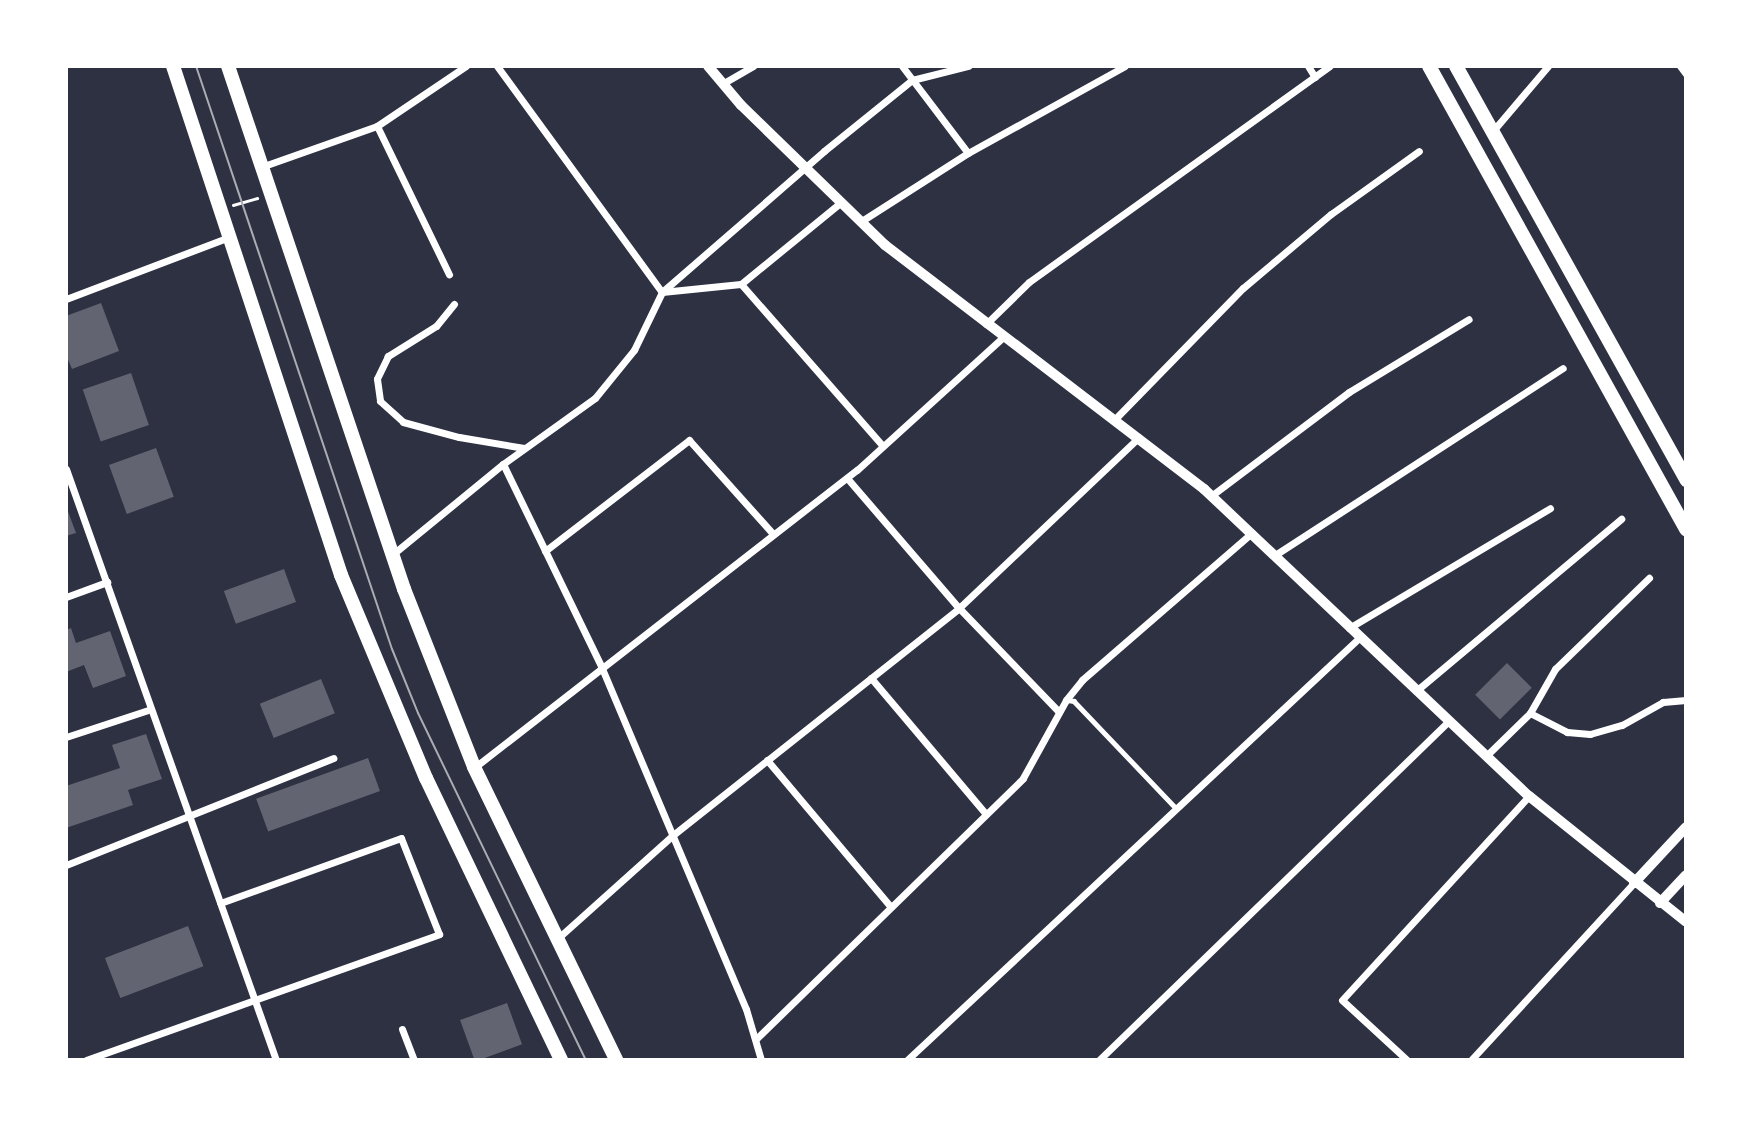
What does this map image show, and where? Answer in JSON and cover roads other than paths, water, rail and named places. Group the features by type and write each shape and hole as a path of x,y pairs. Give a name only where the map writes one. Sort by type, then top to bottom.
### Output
{"main road":[{"path":"173,66 219,209 368,643 426,778 561,1059"},
{"path":"228,66 269,195 392,554 474,767 616,1059"},
{"path":"1429,66 1685,529"},
{"path":"1456,66 1685,480"}],"street":[{"path":"260,168 377,126 466,66"},
{"path":"497,66 662,292"},
{"path":"708,66 722,84 859,222 984,325 1139,437 1211,496 1529,796 1685,922"},
{"path":"722,84 753,66"},
{"path":"902,66 968,152"},
{"path":"392,554 503,464 579,411 609,383 645,332 662,292 912,80 968,66"},
{"path":"859,222 968,152 1125,66"},
{"path":"1308,66 1315,77"},
{"path":"984,325 1029,282 1330,66"},
{"path":"1492,132 1548,66"},
{"path":"1680,66 1685,74"},
{"path":"377,126 449,274"},
{"path":"1115,419 1243,288 1331,214 1419,151"},
{"path":"662,292 741,284 840,203"},
{"path":"66,299 229,237"},
{"path":"741,284 883,446"},
{"path":"454,304 436,326 388,356 377,379 380,401 402,422 459,438 525,448"},
{"path":"1211,496 1339,398 1469,319"},
{"path":"474,767 847,478 1002,338"},
{"path":"1275,555 1563,368"},
{"path":"556,939 673,835 958,608 1139,437"},
{"path":"545,551 689,440 773,534"},
{"path":"503,464 601,666 673,835 756,1039 761,1059"},
{"path":"66,469 276,1059"},
{"path":"847,478 958,608 1059,712"},
{"path":"1349,628 1550,508"},
{"path":"1416,691 1621,519"},
{"path":"756,1039 1023,778 1066,700 1082,680 1252,533"},
{"path":"1486,756 1531,713 1555,668 1649,578"},
{"path":"66,597 107,582"},
{"path":"907,1059 1359,638"},
{"path":"871,678 986,814"},
{"path":"1531,713 1567,732 1590,734 1622,725 1663,702 1685,700"},
{"path":"66,737 152,709"},
{"path":"1099,1059 1449,721"},
{"path":"66,865 333,758"},
{"path":"767,760 891,908"},
{"path":"1408,1059 1342,1000 1529,796"},
{"path":"1471,1059 1685,827"},
{"path":"86,1059 439,934 401,838 220,903"},
{"path":"1660,903 1685,875"},
{"path":"402,1029 414,1059"}],"lane":[{"path":"1066,700 1074,701 1175,807"}],"tram line":[{"path":"196,66 392,649 418,713 586,1060"}]}
